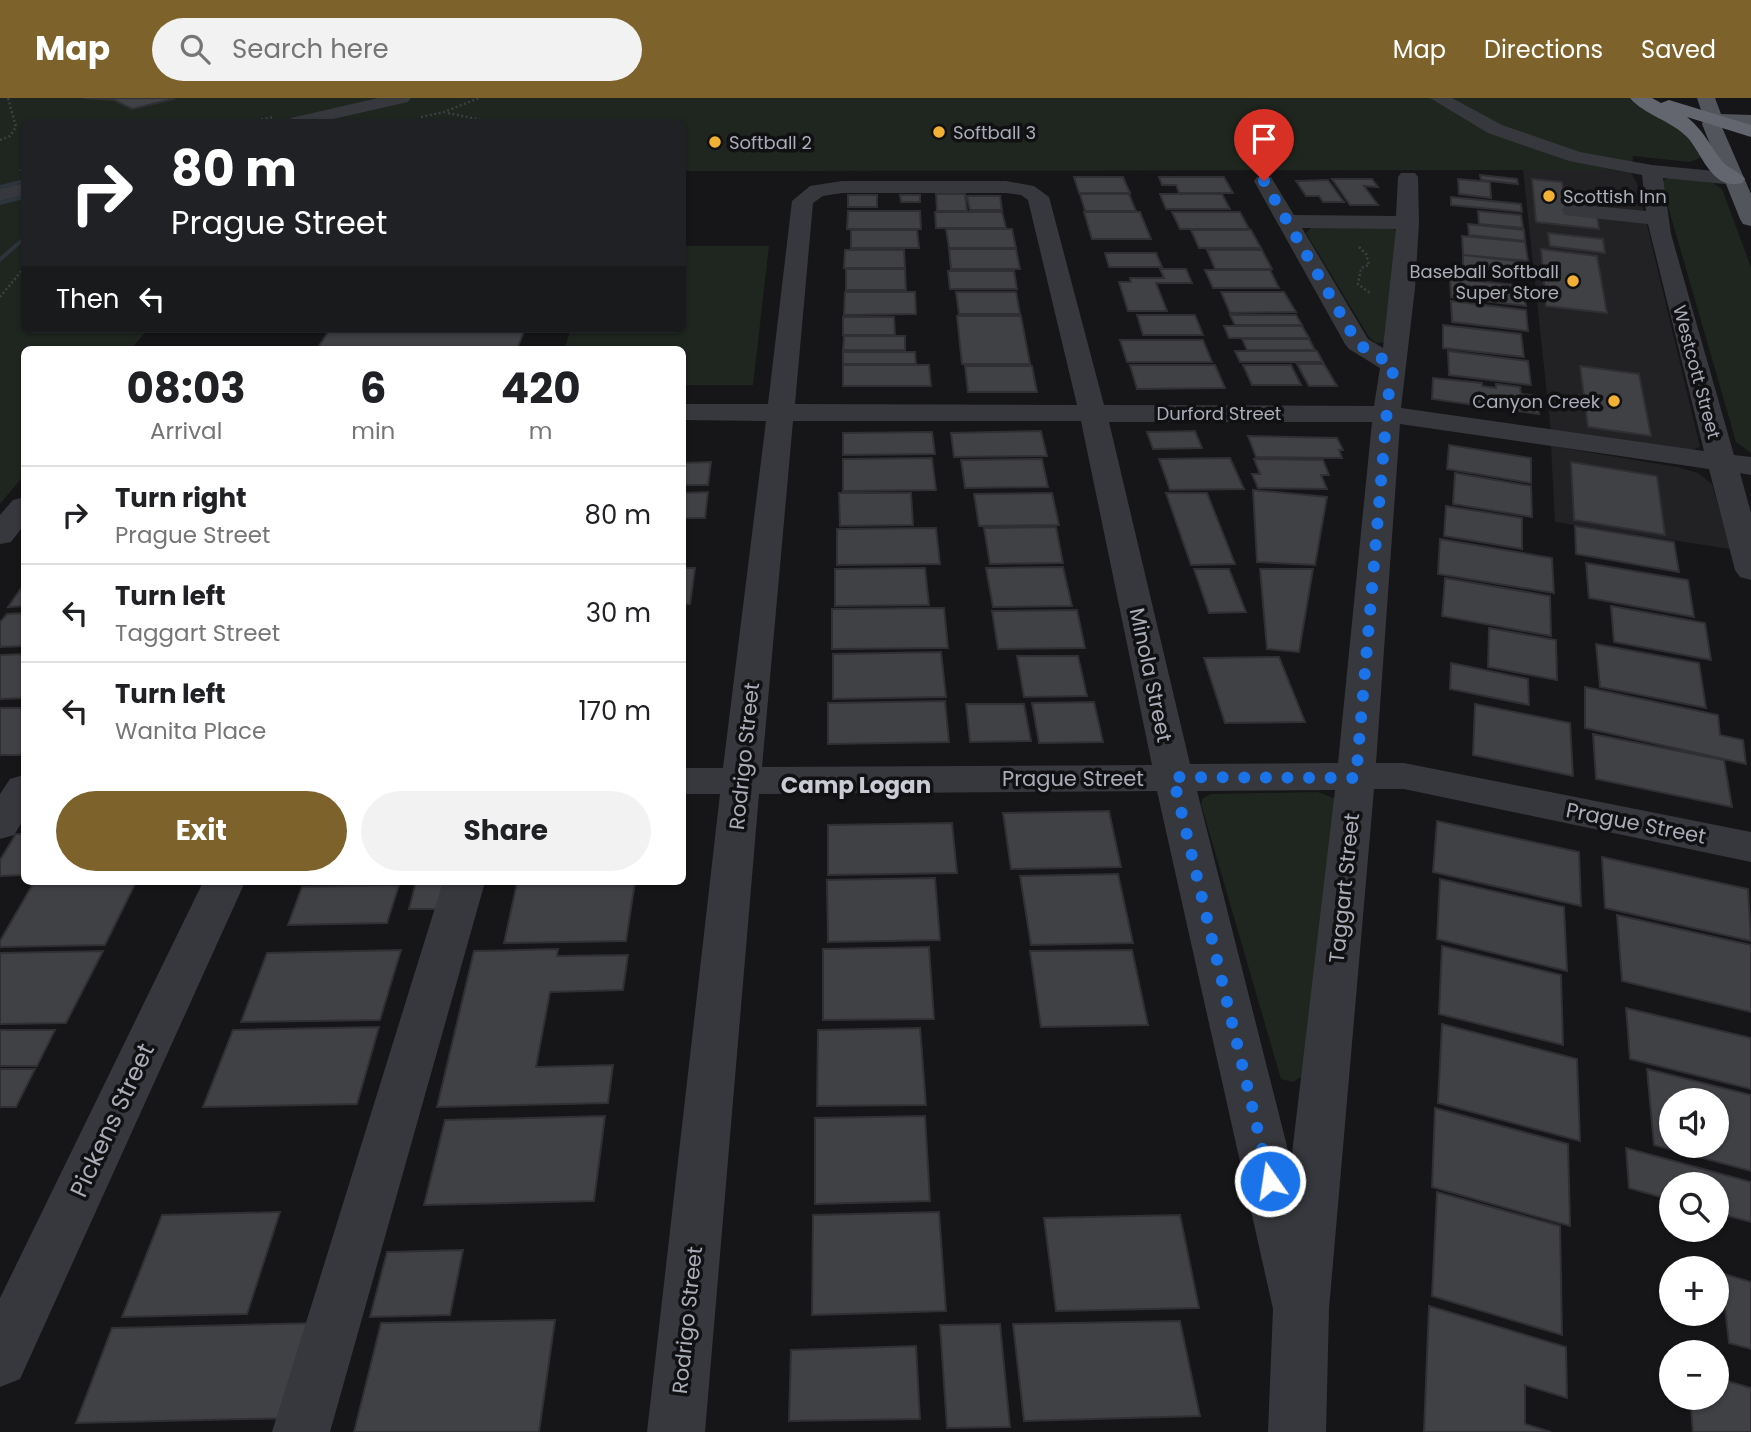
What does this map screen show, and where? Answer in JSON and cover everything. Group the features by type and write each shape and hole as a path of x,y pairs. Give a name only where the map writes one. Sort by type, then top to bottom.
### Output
{"highway":[{"path":"1639,98 1681,121 1698,137 1716,167 1743,192"},
{"path":"1647,98 1710,107 1751,131"}],"main road":[{"path":"1751,121 1710,107 1711,124 1743,192 1751,219"}],"street":[{"path":"311,119 402,98"},
{"path":"1439,98 1494,129 1576,157 1743,192"},
{"path":"1550,148 1625,159 1716,167"},
{"name":"Westcott Street","path":"1652,171 1657,208 1720,461 1751,570"},
{"name":"Taggart Street","path":"1297,1432 1301,1309 1356,778 1408,223 1408,177"},
{"path":"1264,181 1358,344 1394,366"},
{"name":"Rodrigo Street","path":"676,1432 741,780 803,201 817,190 829,188 921,187"},
{"name":"Minola Street","path":"921,187 1006,187 1027,190 1038,197 1093,414 1173,777 1301,1309"},
{"path":"0,195 21,190"},
{"path":"1632,194 1657,208"},
{"path":"1573,210 1657,208"},
{"path":"1287,221 1408,223"},
{"name":"Durford Street","path":"686,412 1388,414 1751,466"},
{"path":"0,535 21,510"},
{"name":"Prague Street","path":"686,781 1404,776 1751,847"},
{"path":"0,784 21,786"},
{"path":"0,825 21,791"},
{"name":"Pickens Street","path":"0,1359 223,885"},
{"path":"302,1432 463,885"}],"path":[{"path":"0,140 10,136 16,127 8,98"},
{"path":"477,119 448,113 479,98"},
{"path":"0,297 21,272"}],"shaded area":[{"path":"0,98 1629,98 1664,112 1705,156 1690,162 1633,156 1631,173 1607,170 686,171 686,119 21,119 21,333 145,333 133,346 21,346 21,479 0,504"},
{"path":"1523,170 1607,170 1631,173 1637,183 1700,447 1689,451 1551,432"},
{"path":"1669,177 1713,183 1722,189 1751,267 1751,453 1736,442 1661,182"},
{"path":"1312,227 1392,228 1397,231 1386,342 1376,343 1369,337 1306,233"},
{"path":"686,246 769,246 753,385 686,385 686,346 565,346 570,333 686,333"},
{"path":"1551,446 1677,467 1698,473 1712,484 1730,549 1555,522"},
{"path":"1318,792 1336,799 1341,811 1301,1077 1293,1082 1281,1079 1201,804 1203,798 1211,794"}],"building":[{"path":"84,98 173,99 132,109 114,100"},
{"path":"1480,175 1517,179 1518,184 1481,180"},
{"path":"1074,177 1123,177 1130,193 1079,193"},
{"path":"1159,177 1224,177 1233,193 1179,193 1176,185 1162,185"},
{"path":"1332,179 1372,179 1378,187 1364,186 1378,205 1350,205"},
{"path":"1458,179 1490,182 1491,198 1459,194"},
{"name":"Scottish Inn","path":"1532,179 1562,182 1566,212 1597,215 1599,229 1536,222"},
{"path":"1328,180 1344,202 1323,202 1319,196 1306,196 1296,181"},
{"path":"936,194 965,194 967,211 937,211"},
{"path":"1080,194 1129,194 1136,211 1085,211"},
{"path":"1160,194 1222,194 1230,209 1166,209"},
{"path":"848,195 877,195 877,207 848,207"},
{"path":"900,195 920,195 920,202 901,202"},
{"path":"967,196 1000,196 1002,210 970,210"},
{"path":"1451,197 1521,204 1522,212 1451,205"},
{"path":"848,211 920,211 921,229 847,229"},
{"path":"1478,211 1521,215 1523,228 1479,224"},
{"path":"935,212 1002,212 1006,228 936,228"},
{"path":"1084,212 1140,212 1151,239 1092,239"},
{"path":"1172,212 1240,212 1249,229 1180,229"},
{"path":"1468,224 1524,230 1525,241 1469,235"},
{"path":"946,229 1012,229 1016,248 949,248"},
{"path":"851,230 917,230 919,248 851,248"},
{"path":"1191,230 1251,230 1261,248 1199,248"},
{"path":"1548,233 1603,239 1605,253 1550,246"},
{"path":"1462,236 1525,242 1528,261 1463,255"},
{"path":"949,249 1016,249 1020,269 951,269"},
{"name":"Baseball Softball Super Store","path":"1541,249 1597,256 1607,313 1546,306"},
{"path":"845,250 904,250 905,268 844,268"},
{"path":"1207,250 1262,250 1272,269 1215,269"},
{"path":"1105,253 1156,253 1162,267 1109,267"},
{"path":"1463,255 1525,262 1526,273 1463,266"},
{"path":"846,269 905,269 906,290 846,290"},
{"path":"1160,269 1186,269 1192,283 1156,283 1167,311 1128,311 1119,282 1131,282 1130,278 1164,278"},
{"path":"1205,270 1270,270 1279,288 1213,288"},
{"path":"948,271 1014,271 1017,289 950,289"},
{"path":"1450,278 1523,286 1526,306 1451,297"},
{"path":"845,292 915,292 916,314 844,315"},
{"path":"956,292 1016,292 1020,314 959,314"},
{"path":"1221,292 1284,292 1296,312 1230,313"},
{"path":"1451,301 1526,310 1528,331 1452,322"},
{"path":"1137,315 1195,315 1203,335 1143,335"},
{"path":"1230,315 1296,315 1302,325 1235,325"},
{"path":"957,316 1021,316 1030,364 962,364"},
{"path":"843,317 894,317 895,335 843,335"},
{"path":"1443,325 1521,334 1524,357 1443,348"},
{"path":"1224,326 1302,326 1309,338 1229,338"},
{"path":"327,333 523,333 518,346 319,346"},
{"path":"844,336 905,336 905,350 843,350"},
{"path":"1242,339 1309,339 1315,350 1247,350"},
{"path":"1120,340 1203,340 1212,362 1127,362"},
{"path":"1235,351 1317,351 1323,362 1240,362"},
{"path":"1448,351 1528,361 1531,385 1449,375"},
{"path":"843,352 915,352 916,364 843,364"},
{"path":"1297,364 1324,364 1337,386 1309,386"},
{"path":"843,365 929,365 931,386 843,386"},
{"path":"1130,365 1215,365 1225,388 1137,389"},
{"path":"1243,365 1291,365 1301,385 1252,385"},
{"path":"965,366 1032,366 1037,392 968,392"},
{"name":"Canyon Creek","path":"1580,366 1639,374 1651,436 1588,427"},
{"path":"1433,378 1482,383 1482,386 1496,388 1496,384 1520,387 1521,394 1538,396 1539,414 1432,399"},
{"path":"1041,431 1047,456 954,457 951,433"},
{"path":"1195,431 1202,448 1153,449 1147,432"},
{"path":"932,432 935,454 843,455 843,433"},
{"path":"1248,436 1337,438 1343,450 1339,450 1342,458 1256,457"},
{"path":"1449,445 1531,458 1531,483 1447,469"},
{"path":"932,458 936,490 843,491 843,459"},
{"path":"1230,458 1244,489 1170,490 1159,459"},
{"path":"1042,459 1048,487 965,488 961,460"},
{"path":"1254,459 1323,460 1329,475 1321,475 1327,489 1258,488 1252,474 1260,474"},
{"path":"711,462 708,485 686,485 686,463"},
{"path":"1571,462 1657,476 1665,535 1574,520"},
{"path":"1455,473 1531,486 1532,517 1453,504"},
{"path":"1253,490 1327,497 1315,565 1257,562"},
{"path":"708,492 705,518 686,518 686,493"},
{"path":"839,493 911,493 913,525 840,526"},
{"path":"1052,493 1059,525 979,526 974,494"},
{"path":"1166,493 1207,493 1235,564 1191,565"},
{"path":"1446,506 1522,518 1522,549 1444,536"},
{"path":"1575,526 1674,542 1679,572 1576,554"},
{"path":"1056,527 1063,563 990,564 984,528"},
{"path":"936,528 940,564 837,565 837,529"},
{"path":"1440,539 1552,558 1554,593 1438,574"},
{"path":"1586,563 1688,580 1694,617 1589,598"},
{"path":"1063,567 1072,606 993,607 986,568"},
{"path":"686,568 695,568 690,604 686,604"},
{"path":"925,568 929,605 835,606 835,569"},
{"path":"1194,569 1229,569 1246,612 1209,613"},
{"path":"1260,569 1313,569 1299,652 1267,649"},
{"path":"1445,578 1550,596 1551,636 1442,616"},
{"path":"21,588 21,606 8,607"},
{"path":"1611,606 1705,623 1711,660 1614,642"},
{"path":"944,608 948,648 832,649 832,609"},
{"path":"1077,610 1085,648 998,649 992,611"},
{"path":"21,613 21,646 0,647 0,622 7,614"},
{"path":"1489,628 1556,640 1557,680 1488,667"},
{"path":"1596,644 1699,663 1706,708 1600,687"},
{"path":"941,652 946,697 833,699 833,654"},
{"path":"21,654 21,698 0,699 0,655"},
{"path":"1017,656 1078,656 1087,696 1024,697"},
{"path":"1279,657 1305,722 1225,723 1204,658"},
{"path":"1451,663 1528,679 1529,705 1450,689"},
{"path":"1585,687 1718,715 1720,735 1743,740 1746,764 1585,728"},
{"path":"945,701 949,742 828,744 828,703"},
{"path":"1094,702 1103,742 1039,743 1032,703"},
{"path":"966,704 1024,704 1031,741 970,742"},
{"path":"1475,704 1570,723 1573,776 1473,755"},
{"path":"0,708 21,708 21,755 0,755"},
{"path":"1593,734 1724,760 1732,807 1596,779"},
{"path":"1109,811 1121,867 1011,869 1003,813"},
{"path":"1437,821 1579,852 1581,906 1433,872"},
{"path":"952,823 957,873 828,875 828,825"},
{"path":"16,834 21,834 21,875 0,876 0,860"},
{"path":"1602,857 1748,889 1751,941 1605,908"},
{"path":"1118,874 1133,943 1031,945 1020,876"},
{"path":"935,878 940,940 828,942 827,880"},
{"path":"1440,879 1564,907 1567,971 1437,939"},
{"path":"32,885 135,885 105,945 0,947 0,941"},
{"path":"399,885 387,923 288,925 302,887"},
{"path":"415,885 455,885 449,909 409,909"},
{"path":"517,885 635,885 626,941 504,943"},
{"path":"1617,915 1751,945 1751,1012 1622,981"},
{"path":"1442,946 1561,975 1563,1045 1439,1014"},
{"path":"929,947 934,1019 823,1020 823,949"},
{"path":"558,949 557,956 628,955 623,990 550,992 536,1067 613,1065 608,1103 437,1107 474,951"},
{"path":"401,950 380,1020 241,1022 267,953"},
{"path":"1132,950 1148,1025 1041,1027 1030,951"},
{"path":"103,951 66,1023 0,1024 0,953"},
{"path":"1626,1008 1751,1038 1751,1089 1630,1059"},
{"path":"1442,1024 1577,1059 1580,1141 1438,1103"},
{"path":"379,1027 357,1104 203,1107 233,1030"},
{"path":"920,1028 926,1105 817,1106 818,1030"},
{"path":"0,1030 55,1030 37,1066 0,1066"},
{"path":"0,1069 35,1069 16,1107 0,1107"},
{"path":"1647,1069 1723,1088 1659,1088 1659,1146 1654,1145"},
{"path":"1729,1090 1751,1095 1751,1171 1702,1158 1729,1158"},
{"path":"1435,1108 1568,1144 1570,1226 1432,1187"},
{"path":"605,1116 594,1201 424,1205 445,1120"},
{"path":"925,1116 930,1201 815,1204 815,1118"},
{"path":"1626,1148 1714,1172 1659,1172 1659,1197 1629,1188"},
{"path":"1729,1176 1751,1182 1751,1222 1729,1216"},
{"path":"1437,1192 1560,1226 1562,1335 1432,1296"},
{"path":"280,1212 247,1314 122,1317 162,1215"},
{"path":"939,1212 946,1311 812,1315 813,1215"},
{"path":"1180,1215 1199,1308 1056,1311 1044,1218"},
{"path":"463,1250 450,1315 370,1317 387,1252"},
{"path":"1729,1275 1751,1282 1751,1349 1729,1343"},
{"path":"1429,1306 1566,1347 1567,1398 1525,1385 1525,1424 1551,1432 1424,1432"},
{"path":"555,1320 539,1432 354,1432 381,1323"},
{"path":"1180,1321 1200,1416 1024,1421 1013,1324"},
{"path":"320,1323 293,1418 76,1423 112,1328"},
{"path":"1000,1324 1010,1427 947,1428 940,1325"},
{"path":"916,1346 920,1419 789,1421 791,1350"},
{"path":"1729,1382 1751,1388 1751,1432 1693,1432 1691,1410 1729,1410"}],"waterway":[{"path":"0,187 21,182"},
{"path":"0,203 21,198"},
{"path":"0,260 21,241"}],"place":[{"name":"Softball 3","path":"939,132"},
{"name":"Softball 2","path":"715,142"},
{"name":"Scottish Inn","path":"1549,196"},
{"name":"Baseball Softball Super Store","path":"1573,281"},
{"name":"Canyon Creek","path":"1614,401"}],"district":[{"name":"Camp Logan","path":"856,785"}],"route":[{"path":"1264,181 1358,344 1394,366 1388,398 1356,778 1173,777 1270,1181"}]}
